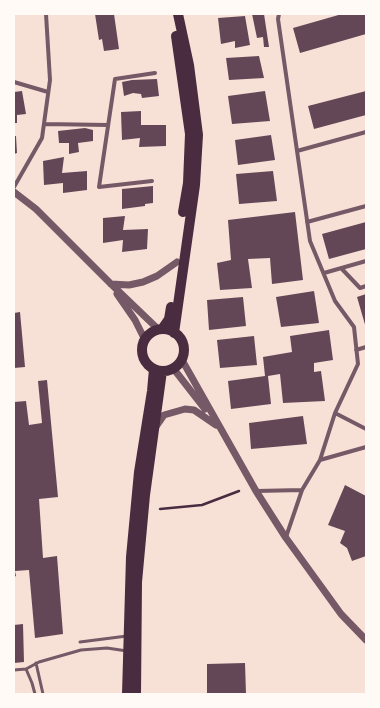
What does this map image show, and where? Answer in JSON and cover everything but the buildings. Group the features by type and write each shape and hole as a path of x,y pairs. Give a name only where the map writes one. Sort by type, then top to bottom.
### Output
{"main road":[{"path":"161,330 169,319 188,182 190,134 172,14"},
{"path":"174,333 194,185 198,135 189,65 178,14"},
{"path":"161,330 168,330 174,333 182,342 182,360 173,368 158,370 148,365 144,360 142,353 142,346 145,340 151,333 161,330"},
{"path":"127,694 143,517 154,429 158,370"},
{"path":"136,694 132,650 128,636 131,557 139,472 152,391 158,370"}],"street":[{"path":"14,187 42,138 50,80 46,14"},
{"path":"279,14 278,19 310,241 336,300 354,327 358,364 335,414 320,460 302,490 286,538"},
{"path":"152,181 99,187 115,79 155,73"},
{"path":"14,82 48,92"},
{"path":"44,124 108,125"},
{"path":"297,151 366,133"},
{"path":"14,192 36,209 111,284 161,330"},
{"path":"308,222 366,206"},
{"path":"324,273 366,261"},
{"path":"111,284 128,285 144,282 157,276 177,262"},
{"path":"341,268 360,288 366,286"},
{"path":"111,284 135,320 145,340"},
{"path":"356,350 366,347"},
{"path":"182,360 218,426 256,491 286,538 341,614 366,640"},
{"path":"173,368 218,426"},
{"path":"154,429 164,415 185,409 194,410 218,426"},
{"path":"335,414 366,429"},
{"path":"320,460 366,447"},
{"path":"256,491 302,490"}],"lane":[{"path":"80,642 128,636"},
{"path":"14,670 26,668 36,663 81,650 107,648 132,650"},
{"path":"36,663 43,694"},
{"path":"26,668 35,694"}],"path":[{"path":"160,509 202,505 239,491"}]}
